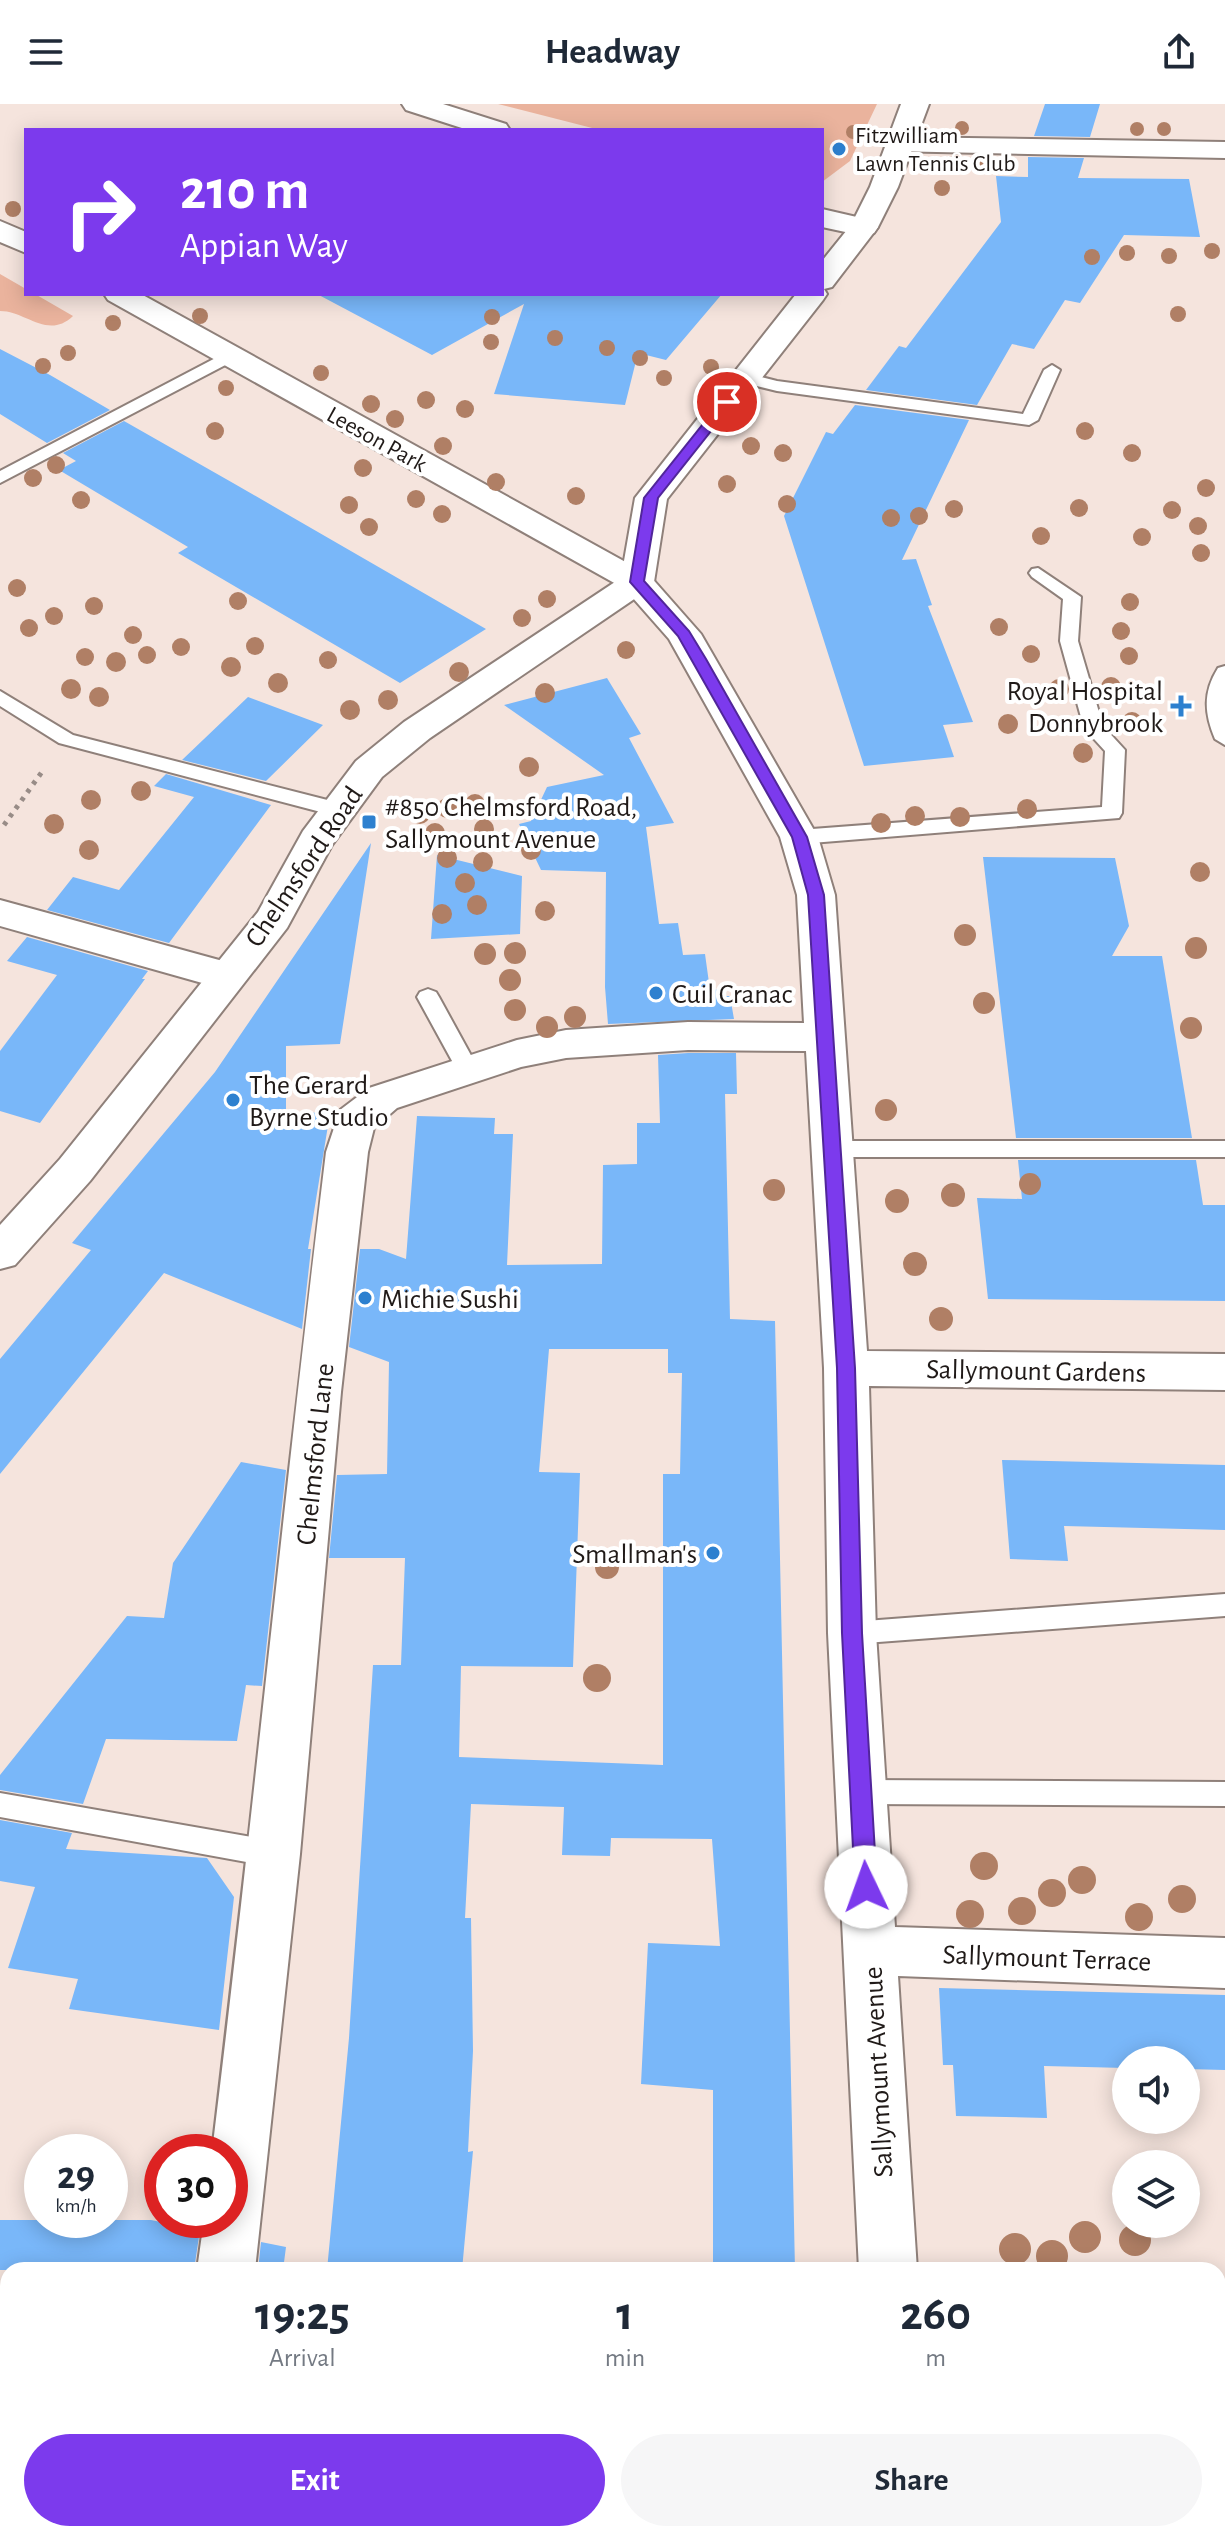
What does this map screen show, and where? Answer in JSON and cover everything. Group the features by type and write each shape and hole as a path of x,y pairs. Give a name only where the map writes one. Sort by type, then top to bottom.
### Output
{"street":[{"path":"416,104 490,128"},
{"path":"824,278 864,227 884,187 915,104"},
{"path":"900,145 1225,150"},
{"path":"824,218 864,227"},
{"path":"0,230 24,243"},
{"name":"Leeson Park","path":"122,296 227,357 637,582"},
{"path":"637,582 651,498 810,296"},
{"name":"Chelmsford Road","path":"0,1253 75,1170 273,919 316,840 336,809 369,769 392,748 637,582"},
{"name":"Sallymount Avenue","path":"637,582 684,634 799,837 816,895 846,1368 852,1633 888,2262"},
{"path":"0,913 227,976"},
{"name":"Chelmsford Lane","path":"227,2262 274,1854 319,1392 350,1137 355,1121 383,1098 517,1054 566,1044 688,1036 824,1037"},
{"name":"Sallymount Gardens","path":"846,1368 1225,1372"},
{"name":"Sallymount Terrace","path":"870,1951 1225,1963"}],"lane":[{"path":"0,478 227,357"},
{"path":"746,378 777,386 1029,420 1052,370"},
{"path":"799,837 1112,813 1115,750 1094,728 1069,641 1072,597 1038,573"},
{"path":"1225,672 1215,692 1213,711 1225,739"},
{"path":"0,697 66,739 336,809"},
{"path":"428,997 468,1070"},
{"path":"830,1149 1225,1149"},
{"path":"852,1633 1225,1605"},
{"path":"860,1792 1225,1794"},
{"path":"0,1805 274,1854"}],"path":[{"path":"4,825 66,739"}],"shaded area":[{"name":"Fitzwilliam Lawn Tennis Club","path":"498,104 877,104 850,161 824,180 824,128 592,128"},
{"path":"0,274 24,288 24,296 38,296 73,316 64,323 46,325 0,311"}],"building":[{"path":"1045,104 1100,104 1090,137 1034,136"},
{"path":"1028,157 1084,158 1078,178 1189,179 1200,237 1124,235 1080,303 1065,300 1034,349 1012,344 977,405 866,390 899,346 906,348 1001,222 996,176 1028,177"},
{"path":"321,296 720,296 666,360 638,353 625,405 494,394 524,304 432,355"},
{"path":"0,349 110,410 47,443 0,414"},
{"path":"855,405 969,420 902,560 916,559 932,605 928,606 973,722 943,725 954,757 864,766 784,516 826,432 833,434"},
{"path":"124,421 486,629 400,683 178,553 188,547 59,470 76,461 63,453"},
{"path":"607,678 641,734 629,738 674,823 646,827 659,924 678,923 683,955 705,954 710,990 722,989 723,996 730,996 734,1019 608,1024 605,987 606,872 541,870 519,824 531,821 547,787 604,775 504,705"},
{"path":"248,697 323,725 266,781 182,760"},
{"path":"166,774 271,805 169,943 47,910 73,877 119,890 194,797 154,786"},
{"path":"371,843 340,1044 286,1046 286,1112 330,1113 308,1249 311,1249 302,1329 164,1273 0,1474 0,1359 91,1250 72,1243 215,1072"},
{"path":"437,855 522,876 520,934 431,939"},
{"path":"983,857 1115,858 1129,926 1112,956 1162,956 1192,1138 1016,1138"},
{"path":"27,937 148,971 40,1123 0,1111 0,1051 57,975 7,961"},
{"path":"736,1053 737,1094 725,1094 730,1319 775,1321 795,2262 713,2262 713,2090 641,2084 648,1943 720,1946 712,1839 611,1838 610,1856 562,1855 564,1807 471,1804 465,1918 471,1918 473,2051 468,2152 473,2151 463,2262 328,2262 349,2038 373,1665 401,1665 405,1558 329,1558 337,1475 387,1474 389,1362 349,1347 360,1249 379,1249 406,1259 417,1116 495,1118 494,1134 513,1134 507,1265 602,1264 603,1165 637,1164 637,1123 660,1123 658,1055","holes":["549,1349 668,1349 668,1373 682,1373 680,1474 663,1474 663,1765 459,1757 461,1666 573,1667 580,1473 539,1472"]},
{"path":"1018,1160 1196,1160 1203,1205 1225,1205 1225,1301 988,1299 977,1198 1022,1199"},
{"path":"1002,1460 1225,1465 1225,1530 1064,1526 1068,1561 1010,1559"},
{"path":"241,1462 286,1470 262,1686 246,1685 237,1741 106,1739 83,1804 0,1790 0,1775 127,1616 164,1618 173,1563"},
{"path":"0,1820 72,1833 66,1849 207,1858 234,1897 219,2030 69,2009 78,1979 8,1968 35,1887 0,1881"},
{"path":"939,1988 1225,1995 1225,2070 1200,2069 1200,2046 1112,2046 1112,2068 1044,2066 1047,2118 956,2116 953,2065 943,2065"},
{"path":"0,2220 24,2220 24,2238 128,2238 128,2220 144,2220 144,2238 199,2238 195,2262 0,2262"},
{"path":"261,2242 286,2247 284,2262 259,2262"}],"place":[{"name":"Fitzwilliam Lawn Tennis Club","path":"839,149"},
{"name":"Royal Hospital Donnybrook","path":"1181,706"},
{"name":"#850 Chelmsford Road, Sallymount Avenue","path":"369,822"},
{"name":"Cuil Cranac","path":"656,993"},
{"name":"The Gerard Byrne Studio","path":"233,1100"},
{"name":"Michie Sushi","path":"365,1298"},
{"name":"Smallman's","path":"713,1553"}],"route":[{"path":"727,402 651,498 637,582 684,634 799,837 816,895 846,1368 852,1633 866,1887"}]}
